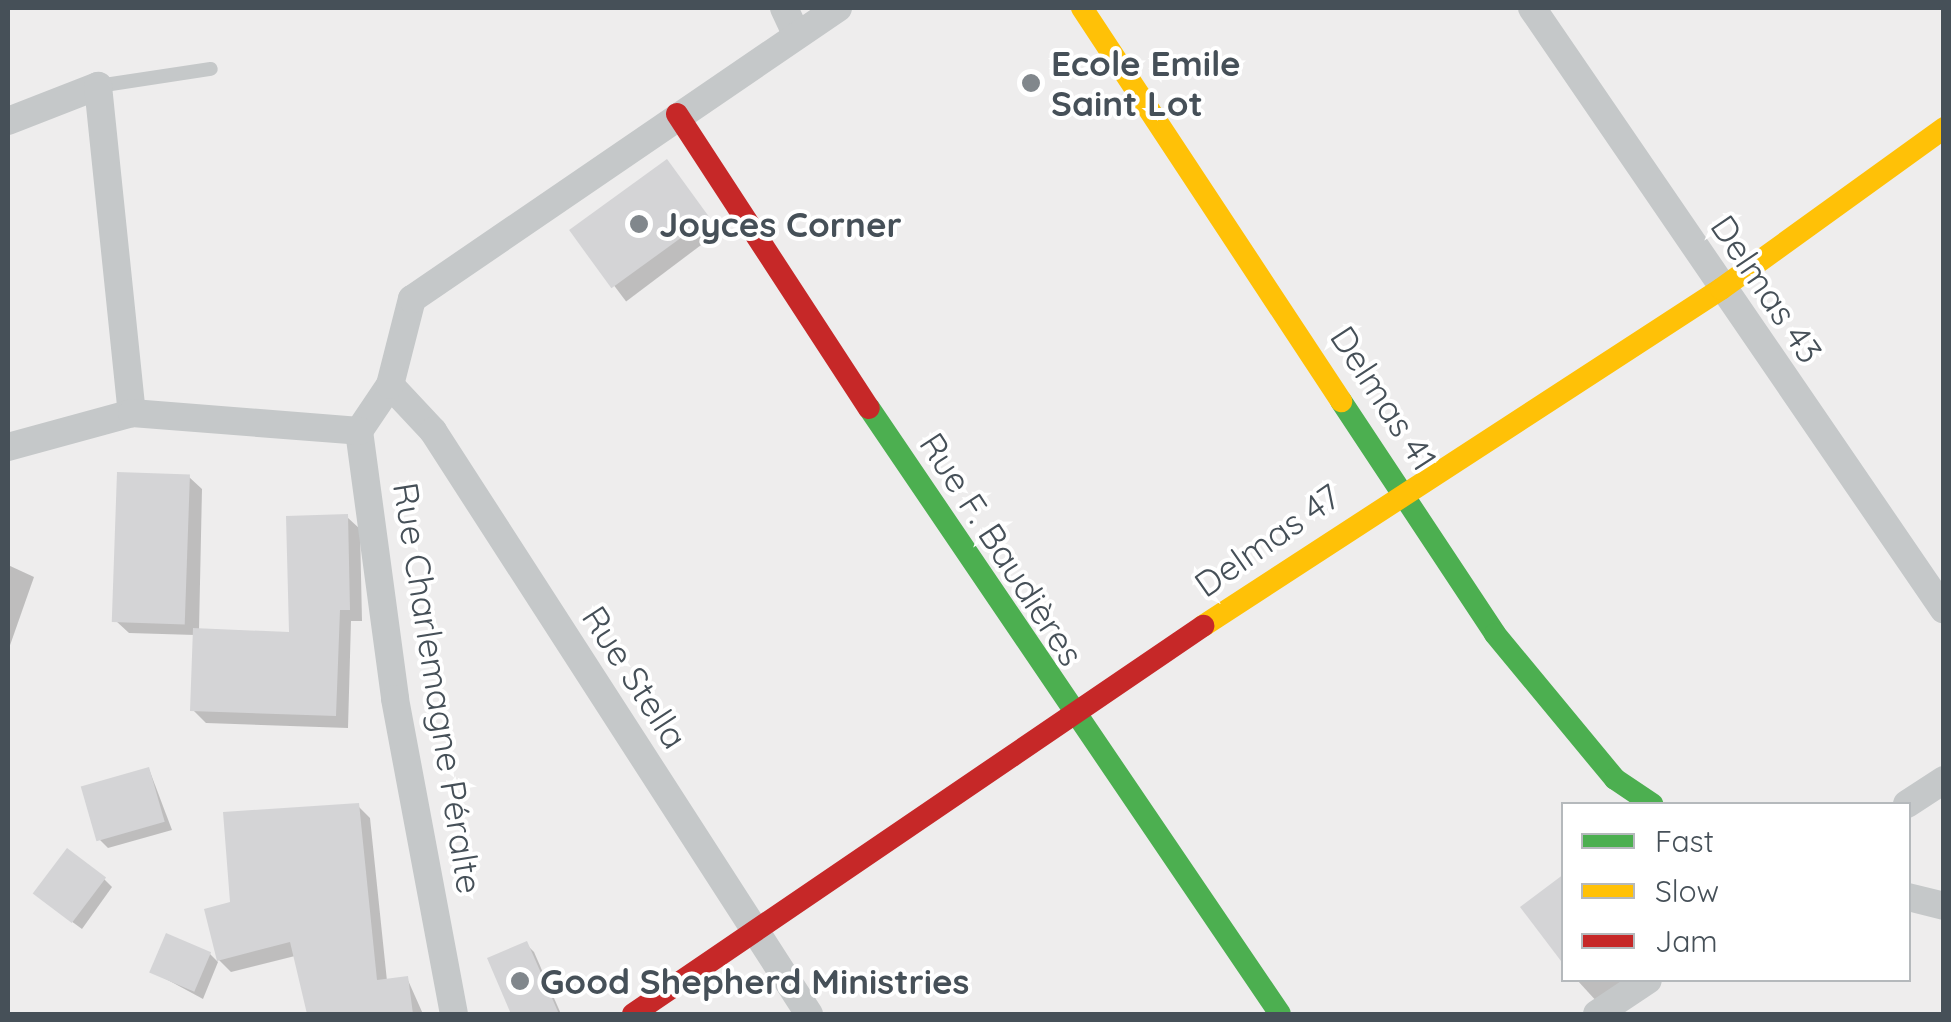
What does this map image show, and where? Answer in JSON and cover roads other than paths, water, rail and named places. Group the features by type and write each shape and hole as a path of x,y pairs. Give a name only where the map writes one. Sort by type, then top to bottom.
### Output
{"street":[{"path":"784,8 796,34"},
{"path":"8,447 132,413 359,431 390,385 412,299 676,114 838,8"},
{"name":"Delmas 41","path":"1082,8 1495,634 1614,779 1649,802"},
{"name":"Delmas 43","path":"1532,8 1944,610"},
{"path":"8,121 98,86 132,413"},
{"name":"Rue F. Baudières","path":"676,114 1074,722 1280,1014"},
{"name":"Delmas 47","path":"633,1014 1074,722 1400,492 1721,289 1944,128"},
{"name":"Rue Stella","path":"390,385 433,431 809,1014"},
{"name":"Rue Charlemagne Péralte","path":"359,431 394,698 454,1014"},
{"path":"1910,802 1944,780"},
{"path":"1911,897 1944,906"},
{"path":"1596,1014 1645,982"}],"lane":[{"path":"98,86 212,69"}],"place":[{"name":"Ecole Emile Saint Lot","path":"1031,83"},
{"name":"Joyces Corner","path":"639,224"},
{"name":"Good Shepherd Ministries","path":"520,981"}]}
